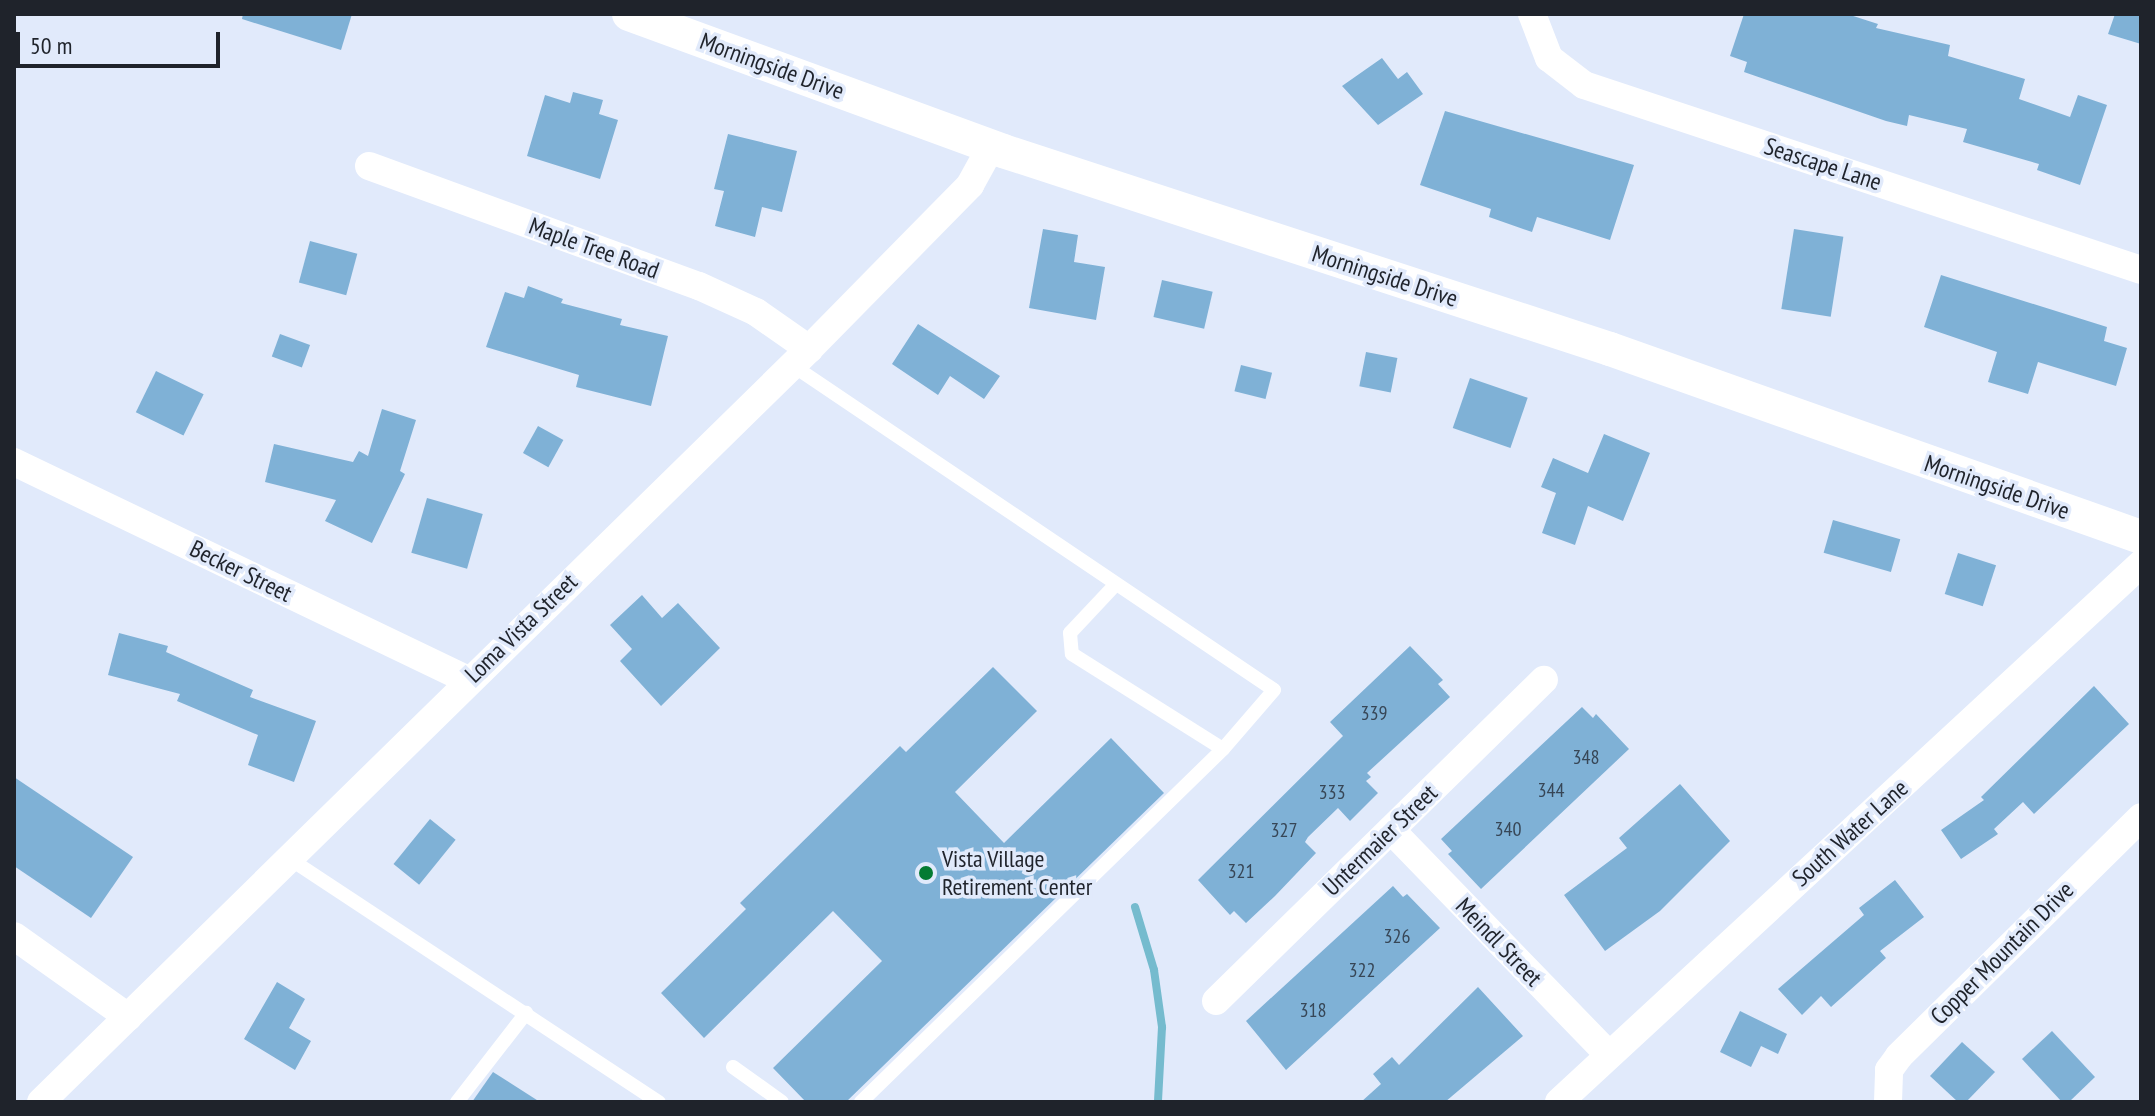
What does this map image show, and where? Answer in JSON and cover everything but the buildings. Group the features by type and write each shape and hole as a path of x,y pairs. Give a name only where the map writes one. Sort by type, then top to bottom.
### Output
{"street":[{"name":"Morningside Drive","path":"629,14 991,147 1610,349 2141,537"},
{"name":"Seascape Lane","path":"1533,18 1549,58 1584,85 2141,270"},
{"name":"Loma Vista Street","path":"41,1102 468,680 801,357 970,185 991,147"},
{"name":"Maple Tree Road","path":"369,166 699,286 756,312 801,357"},
{"name":"Becker Street","path":"14,462 468,680"},
{"name":"South Water Lane","path":"1559,1102 2141,564"},
{"name":"Untermaier Street","path":"1216,1001 1544,680"},
{"name":"Copper Mountain Drive","path":"1888,1102 1889,1070 1899,1056 2141,817"},
{"name":"Meindl Street","path":"1391,830 1608,1054"},
{"path":"14,936 128,1017"}],"lane":[{"path":"801,357 1116,584 1274,690 1223,749 861,1102"},
{"path":"1116,584 1070,633 1072,654 1223,749"},
{"path":"290,859 659,1102"},
{"path":"457,1102 526,1013"},
{"path":"733,1067 782,1102"}],"waterway":[{"path":"1135,907 1154,970 1162,1027 1158,1102"}],"place":[{"name":"Vista Village Retirement Center","path":"926,873"}]}
